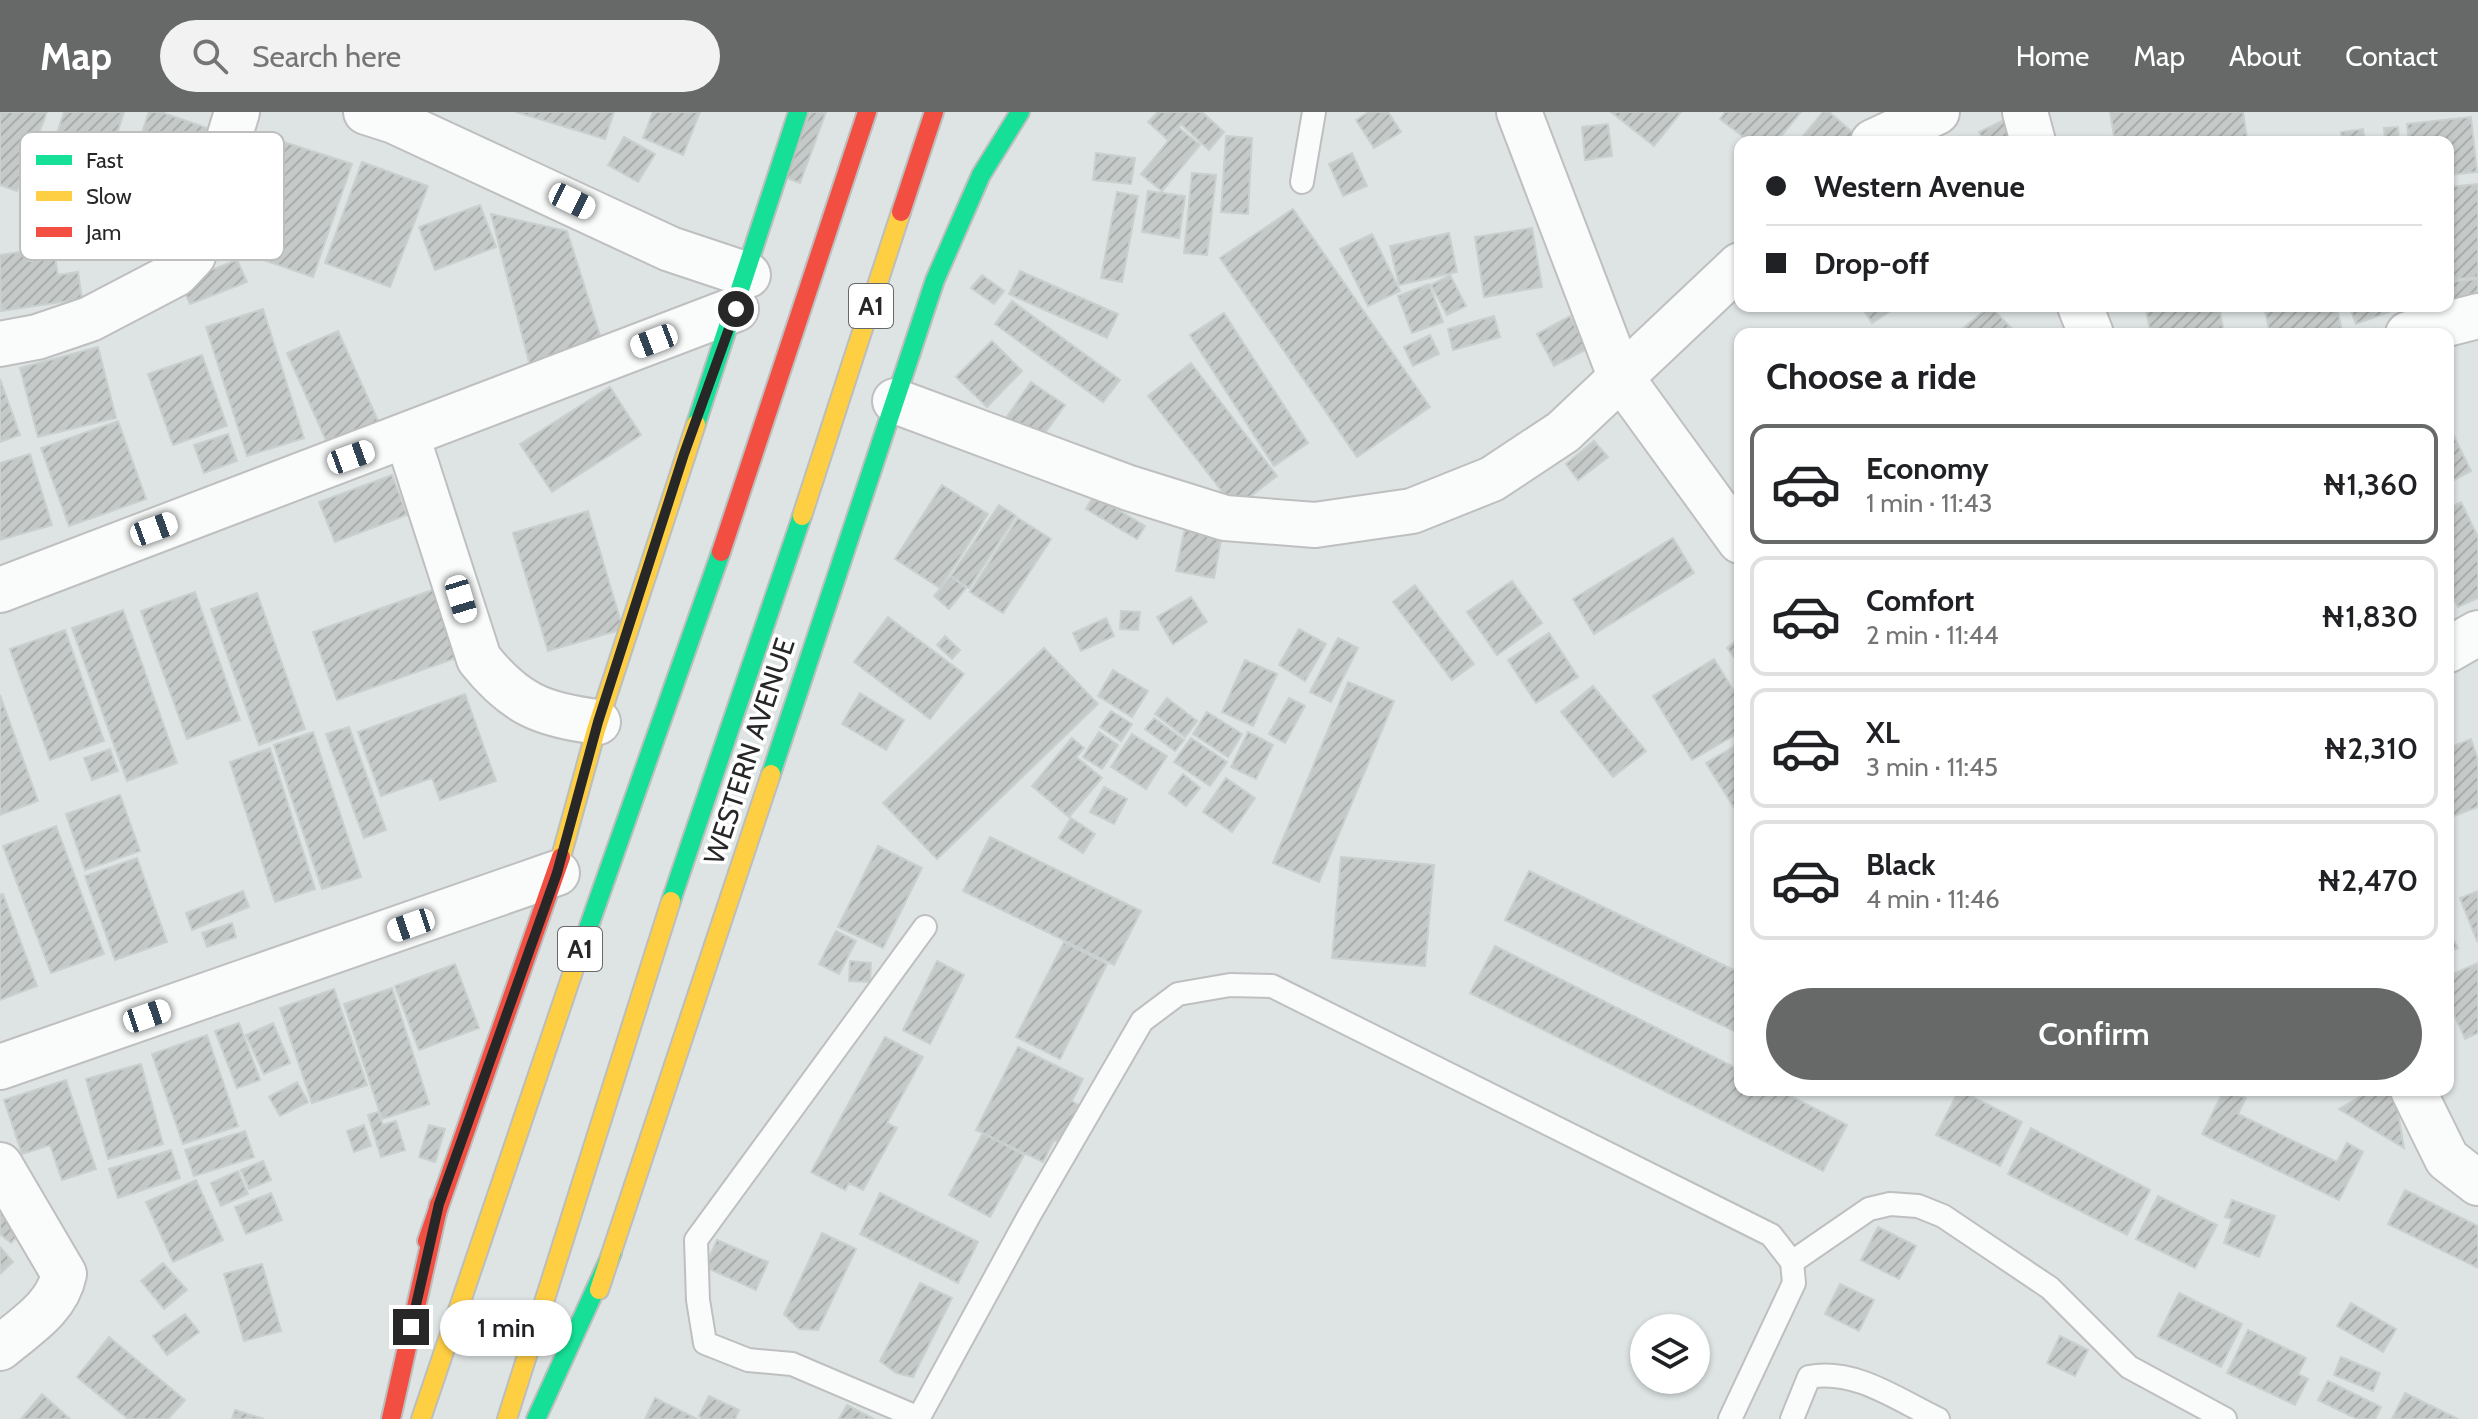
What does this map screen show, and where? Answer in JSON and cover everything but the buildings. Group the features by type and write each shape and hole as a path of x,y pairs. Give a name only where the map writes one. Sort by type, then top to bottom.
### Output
{"main road":[{"path":"373,1419 439,1204 557,873 598,722 684,454 742,292 798,112"},
{"name":"A1","path":"421,1419 746,482 867,112"},
{"name":"WESTERN AVENUE","path":"507,1419 684,859 808,499 934,112"},
{"name":"WESTERN AVENUE","path":"557,1419 940,267 981,175 1020,112"},
{"path":"391,1419 439,1204"},
{"path":"403,1419 488,1219"},
{"path":"533,1419 564,1240"},
{"path":"533,1419 612,1253"}],"street":[{"path":"231,132 237,112"},
{"path":"1519,112 1620,376 1734,533"},
{"path":"1886,136 1937,112"},
{"path":"2025,112 2031,136"},
{"path":"386,115 670,249 742,292"},
{"path":"0,344 37,337 90,319 176,274 189,260"},
{"path":"895,401 1129,488 1225,518 1315,525 1412,511 1492,479 1563,432 1734,271"},
{"path":"0,590 407,436 742,292"},
{"path":"2431,328 2478,316"},
{"path":"407,436 479,659 502,688 554,717 598,722"},
{"path":"2454,647 2478,633"},
{"path":"0,1067 557,873"},
{"path":"2416,1096 2447,1159 2478,1183"},
{"path":"0,1165 64,1274 60,1293 0,1348"}],"lane":[{"path":"1302,182 1314,112"},
{"path":"925,927 696,1240 698,1300 705,1343 748,1360 792,1364 919,1418 1030,1214 1142,1021 1178,994 1230,985 1272,986 1771,1235 1792,1262 1794,1283 1730,1419"},
{"path":"1792,1262 1869,1209 1890,1204 1918,1206 1943,1216 2050,1288 2129,1367 2225,1419"},
{"path":"1792,1419 1809,1377 1829,1373 1859,1381 1938,1419"}],"traffic: fast":[{"path":"696,424 798,112"},
{"path":"771,774 935,280 981,175 1020,112"},
{"path":"671,901 802,516"},
{"path":"577,960 721,552"},
{"path":"536,1419 612,1253"}],"traffic: slow":[{"path":"802,516 901,212"},
{"path":"561,857 596,730 696,424"},
{"path":"599,1290 771,774"},
{"path":"507,1419 671,901"},
{"path":"421,1419 577,960"}],"traffic: jam":[{"path":"721,552 867,112"},
{"path":"901,212 934,112"},
{"path":"427,1241 561,857"},
{"path":"391,1419 439,1204"}],"route":[{"path":"411,1327 439,1204 557,873 598,722 684,454 736,309"}]}
